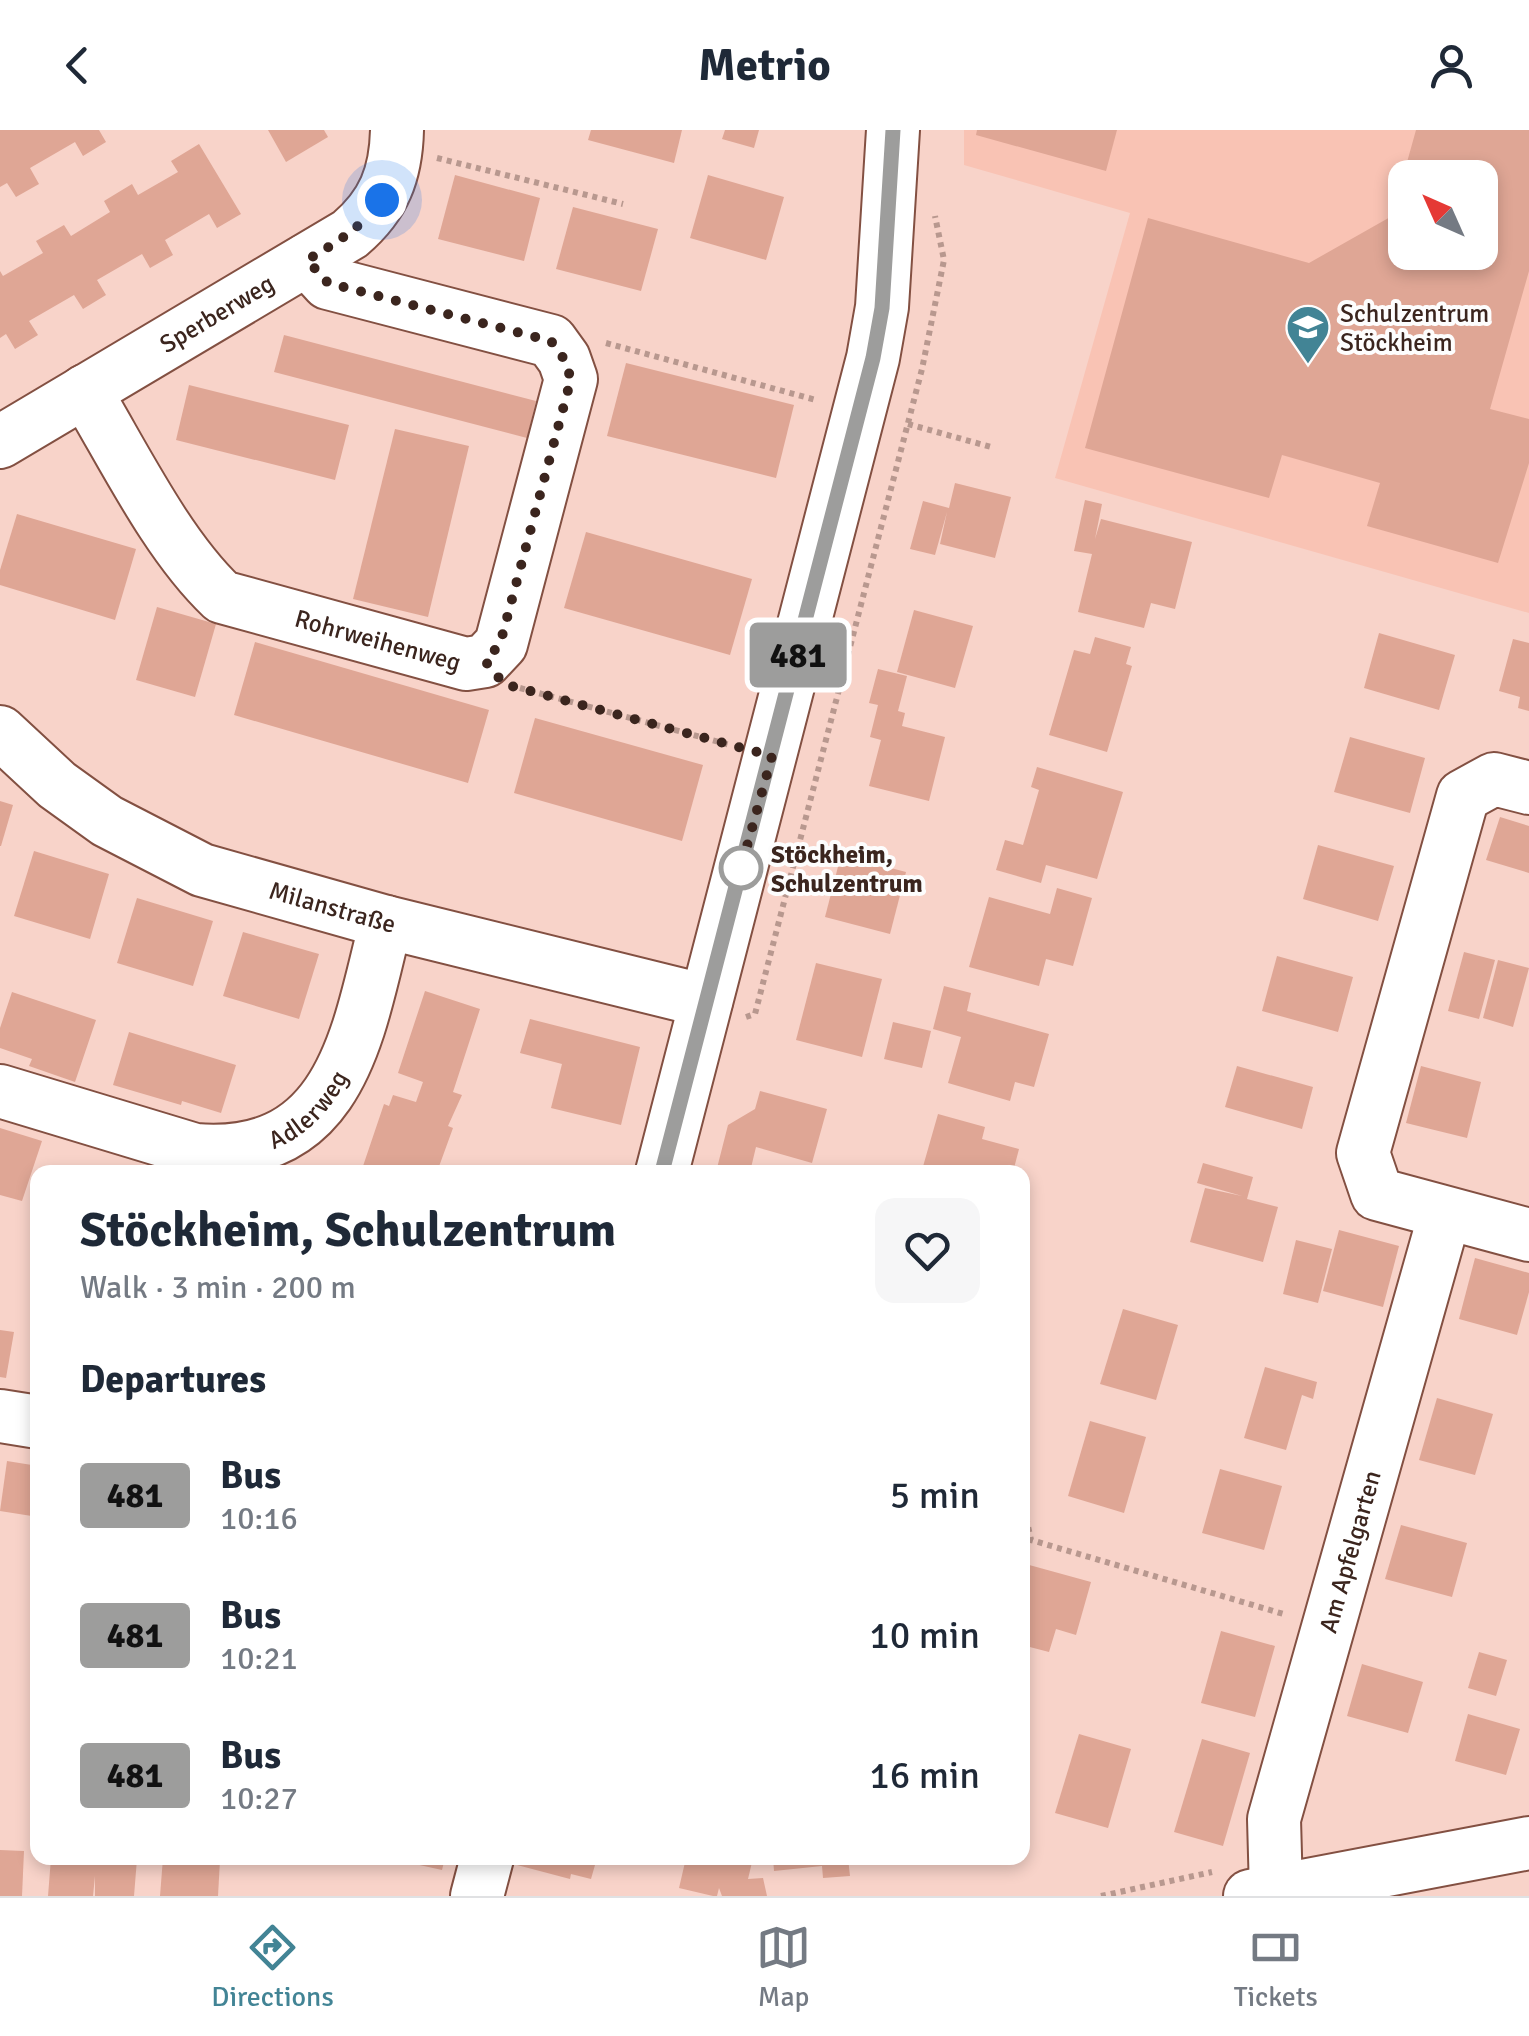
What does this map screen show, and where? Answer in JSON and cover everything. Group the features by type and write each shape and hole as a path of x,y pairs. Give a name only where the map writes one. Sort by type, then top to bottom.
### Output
{"street":[{"path":"664,1165 772,756 884,418 882,308 893,130"},
{"name":"Sperberweg","path":"0,442 350,234 368,220 392,179 397,140"},
{"path":"307,260 328,283 551,341 564,359"},
{"name":"Rohrweihenweg","path":"84,391 188,558 222,597 466,664 485,661 500,644 571,379 564,359"},
{"name":"Milanstraße","path":"0,732 56,785 107,821 202,870 386,922 706,1001"},
{"path":"1529,788 1494,779 1462,796 1363,1153 1377,1194 1529,1235"},
{"name":"Adlerweg","path":"0,1091 195,1150 221,1152 255,1146 286,1133 329,1096 345,1066 386,922"},
{"name":"Am Apfelgarten","path":"1263,1894 1274,1819 1445,1214"},
{"path":"0,1416 30,1421"},
{"path":"1263,1894 1529,1843"},
{"path":"477,1896 485,1865"}],"path":[{"path":"397,140 622,204"},
{"path":"564,359 587,337 991,447"},
{"path":"485,661 504,684 772,756"},
{"path":"1030,1535 1031,1540 1327,1626"}],"shaded area":[{"name":"Schulzentrum Stöckheim","path":"964,130 1529,130 1529,613 1055,478 1130,213 964,165"}],"building":[{"path":"0,130 99,130 106,142 83,156 75,142 30,168 39,184 16,197 7,183 0,187"},
{"path":"268,130 324,130 328,137 286,162"},
{"path":"591,130 682,130 674,163 588,140"},
{"path":"725,130 759,130 754,148 722,139"},
{"path":"977,130 1117,130 1106,171 976,135"},
{"path":"1416,130 1529,130 1529,271 1490,409 1529,419 1529,463 1498,563 1367,526 1380,483 1282,455 1269,498 1085,448 1148,218 1309,263 1388,218 1388,270 1498,270 1498,160 1408,160"},
{"path":"199,144 241,214 217,228 209,214 165,240 173,255 150,268 142,254 97,280 106,295 83,309 74,295 29,321 38,335 15,349 6,334 0,338 0,271 3,276 43,253 36,241 64,225 71,236 110,212 104,201 132,184 138,195 178,172 171,161"},
{"path":"455,175 540,198 524,261 438,239"},
{"path":"708,175 784,197 766,260 690,238"},
{"path":"573,207 658,229 641,291 556,269"},
{"path":"284,335 536,401 527,438 274,372"},
{"path":"626,363 794,405 776,478 607,436"},
{"path":"189,385 349,425 335,480 176,440"},
{"path":"395,429 469,446 428,617 353,599"},
{"path":"955,483 1011,497 995,558 940,544 947,512 935,555 910,549 923,501 949,508"},
{"path":"1085,500 1102,504 1095,539 1101,519 1192,542 1175,609 1151,603 1144,628 1078,612 1092,554 1074,551"},
{"path":"17,514 136,549 115,620 0,585 0,570"},
{"path":"586,532 752,579 730,655 564,608"},
{"path":"157,607 216,624 195,697 136,680"},
{"path":"914,610 973,626 955,688 897,672"},
{"path":"1379,633 1455,655 1439,710 1364,688"},
{"path":"1095,637 1131,647 1126,664 1132,666 1107,752 1049,735 1074,650 1090,654"},
{"path":"1513,639 1529,643 1529,711 1518,708 1520,697 1499,691"},
{"path":"255,642 489,710 468,783 234,715"},
{"path":"878,669 907,676 898,711 905,713 902,726 945,737 929,801 869,786 881,740 870,737 878,705 869,703"},
{"path":"535,718 703,765 682,841 514,793"},
{"path":"1350,737 1425,758 1410,813 1334,792"},
{"path":"1037,767 1123,792 1097,879 1046,865 1041,883 996,870 1005,840 1023,845 1039,790 1031,787"},
{"path":"0,801 13,805 1,846 0,846"},
{"path":"1500,817 1529,826 1529,873 1486,860"},
{"path":"1318,845 1394,866 1378,921 1303,899"},
{"path":"34,851 109,874 90,939 14,916"},
{"path":"841,855 906,872 890,934 825,917"},
{"path":"1057,888 1092,898 1073,966 1046,959 1039,986 969,967 989,897 1050,914"},
{"path":"137,898 213,921 193,986 117,963"},
{"path":"243,932 319,954 299,1019 223,996"},
{"path":"1464,952 1495,960 1479,1019 1448,1011"},
{"path":"1277,956 1353,977 1338,1032 1262,1011"},
{"path":"1498,960 1529,968 1513,1027 1483,1018"},
{"path":"816,963 882,979 862,1057 796,1040"},
{"path":"944,986 971,993 967,1011 1049,1034 1034,1087 1015,1082 1010,1101 948,1083 961,1037 933,1029"},
{"path":"425,991 480,1009 453,1092 462,1095 448,1126 453,1128 440,1165 363,1165 384,1104 389,1106 393,1095 416,1102 423,1082 398,1073"},
{"path":"12,992 96,1020 75,1082 29,1066 32,1059 0,1048 0,1028"},
{"path":"530,1019 640,1047 621,1125 551,1108 562,1064 520,1053"},
{"path":"893,1022 931,1031 922,1068 884,1059"},
{"path":"129,1032 236,1065 221,1113 113,1085"},
{"path":"1237,1066 1313,1087 1302,1129 1225,1107"},
{"path":"1421,1066 1481,1082 1467,1138 1406,1123"},
{"path":"760,1091 827,1109 812,1163 756,1147 752,1165 718,1165 728,1125 755,1109"},
{"path":"938,1114 985,1127 982,1139 1019,1149 1015,1165 923,1165"},
{"path":"0,1128 42,1141 34,1165 30,1165 22,1201 0,1195"},
{"path":"1203,1163 1253,1177 1247,1199 1278,1207 1263,1262 1190,1242 1205,1188 1242,1196 1197,1183"},
{"path":"1339,1230 1399,1246 1383,1307 1323,1291"},
{"path":"1296,1240 1332,1249 1318,1303 1283,1294"},
{"path":"1475,1258 1529,1273 1529,1292 1517,1335 1459,1319"},
{"path":"1123,1309 1178,1325 1156,1400 1100,1384"},
{"path":"0,1330 14,1332 6,1378 0,1377"},
{"path":"1265,1367 1317,1382 1313,1399 1302,1395 1286,1450 1244,1438"},
{"path":"1437,1398 1493,1414 1475,1475 1419,1460"},
{"path":"1090,1421 1146,1437 1124,1513 1068,1496"},
{"path":"7,1461 30,1465 30,1516 0,1511"},
{"path":"1220,1469 1282,1486 1264,1550 1202,1533"},
{"path":"1401,1525 1467,1543 1452,1597 1385,1579"},
{"path":"1030,1565 1091,1582 1076,1635 1056,1629 1049,1652 1030,1647"},
{"path":"1221,1631 1275,1646 1255,1717 1201,1703"},
{"path":"1479,1652 1507,1660 1496,1696 1468,1688"},
{"path":"1362,1664 1423,1682 1408,1733 1347,1716"},
{"path":"1468,1714 1520,1729 1506,1775 1455,1761"},
{"path":"1079,1734 1131,1749 1108,1828 1055,1813"},
{"path":"1202,1739 1250,1753 1223,1846 1174,1832"},
{"path":"0,1850 24,1851 22,1896 0,1896"},
{"path":"50,1865 137,1865 134,1896 95,1896 95,1876 93,1896 48,1896"},
{"path":"162,1865 220,1865 218,1896 160,1896"},
{"path":"517,1865 595,1865 591,1879 571,1874 570,1879"},
{"path":"684,1865 751,1865 748,1879 763,1878 767,1896 722,1896 719,1888 717,1896 713,1896 679,1888"},
{"path":"774,1865 849,1865 850,1876 823,1878 822,1866 774,1871"}],"bus line":[{"name":"481","path":"664,1165 873,358 882,308 893,130"}],"place":[{"name":"Schulzentrum Stöckheim","path":"1308,365"},
{"name":"Stöckheim, Schulzentrum","path":"741,868"}],"route":[{"path":"382,200 368,220 307,260 328,283 551,341 564,359 571,379 500,644 485,661 504,684 772,756 741,868"}]}
